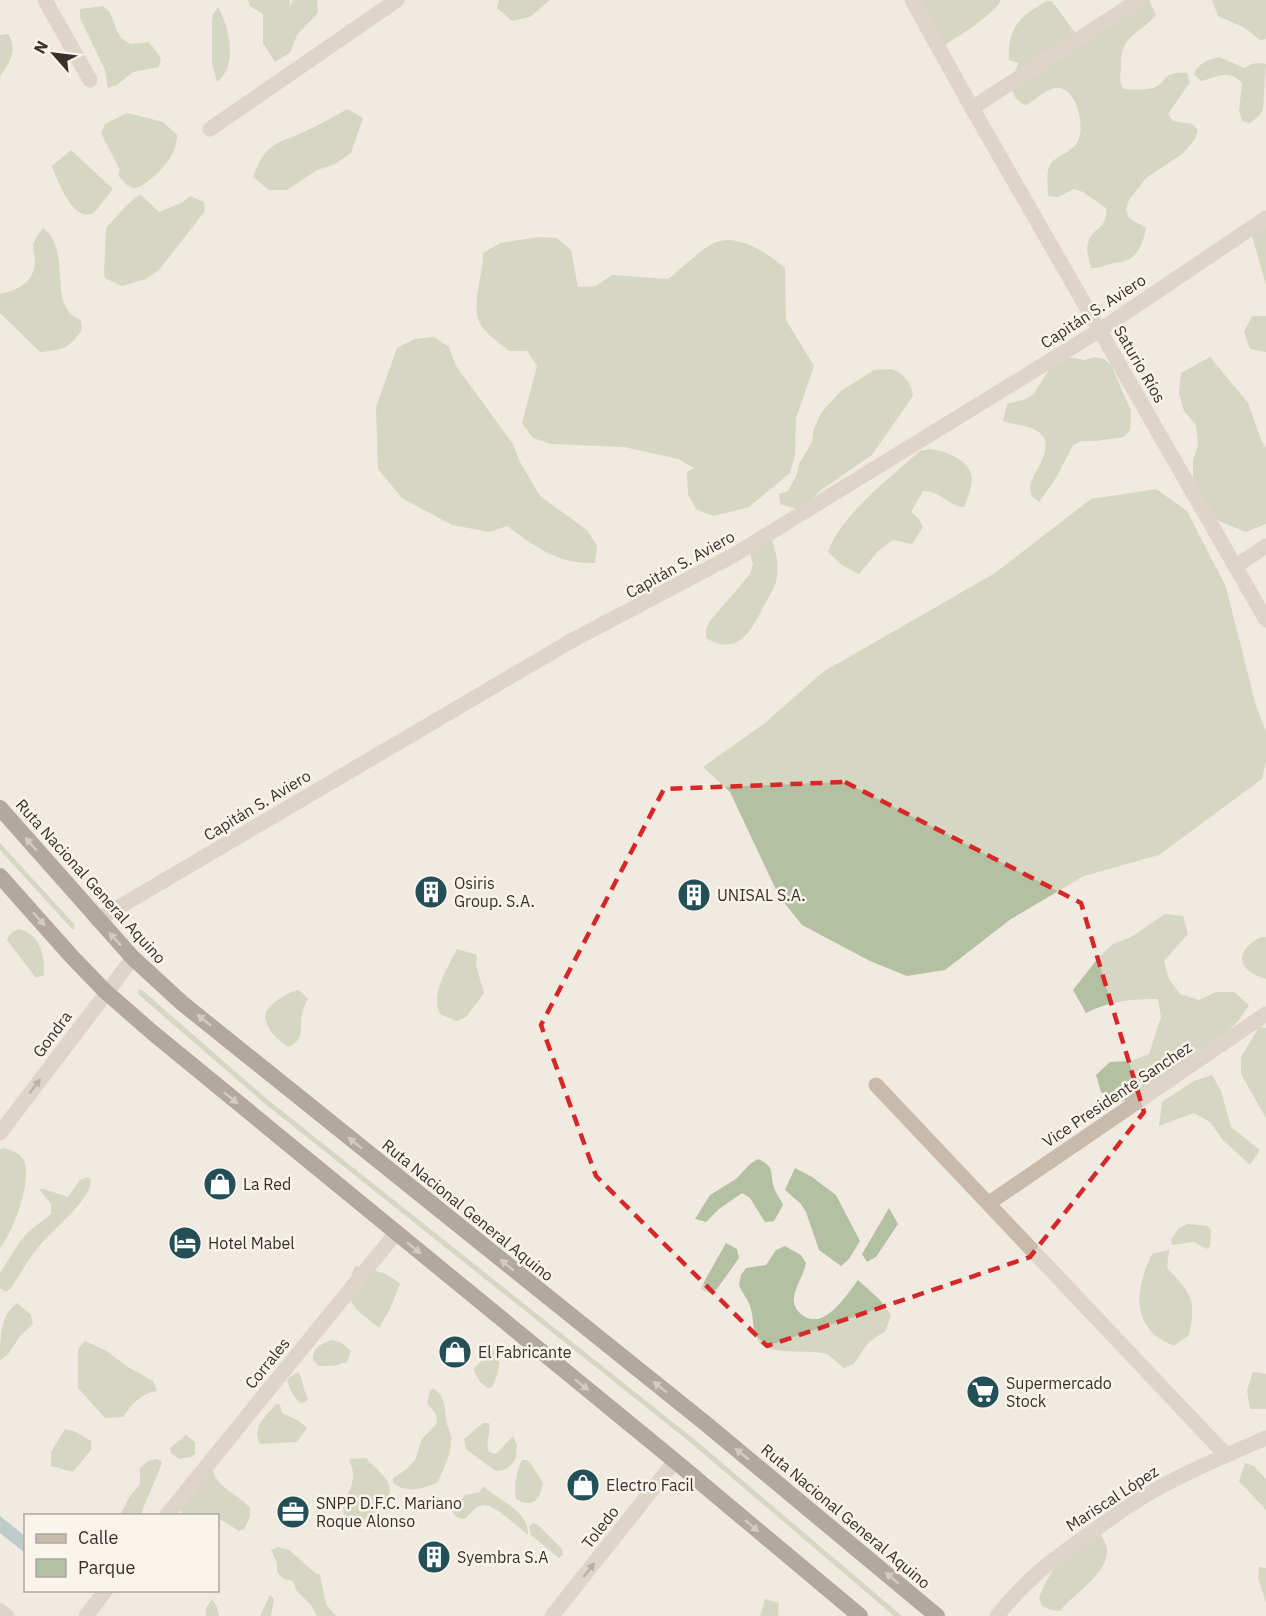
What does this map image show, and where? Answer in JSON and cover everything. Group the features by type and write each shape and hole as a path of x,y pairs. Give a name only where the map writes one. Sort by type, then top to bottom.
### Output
{"highway":[{"name":"Ruta Nacional General Aquino","path":"0,808 133,958 183,1003 705,1423 937,1616"},
{"path":"0,876 106,992 153,1033 675,1461 860,1616"}],"street":[{"path":"45,0 90,80"},
{"path":"210,129 397,0"},
{"name":"Saturio Ríos","path":"912,0 1266,620"},
{"path":"972,108 1139,0"},
{"name":"Capitán S. Aviero","path":"98,920 571,640 734,555 1100,330 1266,218"},
{"path":"1236,566 1266,546"},
{"name":"Gondra","path":"0,1133 133,958"},
{"name":"Vice Presidente Sanchez","path":"989,1203 1266,1014"},
{"path":"876,1085 1226,1455"},
{"name":"Corrales","path":"167,1514 396,1233"},
{"name":"Mariscal López","path":"997,1616 1014,1594 1043,1566 1161,1486 1266,1438"},
{"name":"Toledo","path":"552,1616 675,1461"},
{"path":"89,1612 104,1592"},
{"path":"0,1611 7,1616"}],"highlighted area":[{"path":"845,782 1081,903 1144,1112 1030,1257 767,1346 596,1176 541,1025 664,789"}],"green space":[{"path":"248,0 290,0 289,9 293,0 317,0 318,13 297,35 290,53 275,62 263,43 263,14 250,6"},
{"path":"499,0 550,0 530,17 512,21 497,8"},
{"path":"914,0 1001,0 984,18 941,47"},
{"path":"1144,0 1149,0 1156,15 1127,42 1121,56 1121,83 1124,89 1150,89 1158,86 1173,74 1187,73 1190,82 1168,114 1173,121 1192,124 1198,130 1195,139 1182,154 1146,178 1129,200 1126,209 1129,218 1146,228 1137,252 1123,262 1091,268 1088,243 1103,223 1106,208 1083,192 1074,189 1058,197 1048,196 1047,177 1051,163 1074,147 1080,137 1080,120 1075,102 1065,90 1054,88 1025,105 1019,102 1012,87 1019,63 1009,60 1010,39 1023,17 1047,1 1052,1 1076,34"},
{"path":"1212,0 1266,0 1266,39 1260,40 1245,28 1218,16"},
{"path":"103,6 110,12 121,38 130,44 149,42 161,58 159,67 133,72 117,85 108,88 105,70 80,18 80,9"},
{"path":"218,7 226,25 230,56 224,74 217,82 212,63 212,24 213,14"},
{"path":"8,34 12,45 12,56 0,76 0,35"},
{"path":"1219,57 1244,68 1255,63 1266,64 1263,110 1250,123 1242,121 1239,111 1242,83 1237,78 1223,75 1201,81 1194,74 1198,67"},
{"path":"347,109 363,118 351,153 335,164 317,170 287,190 269,190 253,177 269,149"},
{"path":"127,113 163,122 177,135 174,150 167,162 153,177 137,188 128,186 118,175 120,170 101,133 105,124"},
{"path":"71,150 113,189 93,214 83,214 73,207 52,166"},
{"path":"141,195 159,212 183,202 190,196 204,202 205,211 159,270 146,279 122,286 105,278 106,228 125,207"},
{"path":"1266,224 1266,285 1250,229"},
{"path":"43,228 52,238 57,251 64,304 70,314 81,320 82,330 73,341 64,347 40,352 0,313 0,294 25,284 29,279 34,268 33,245"},
{"path":"539,237 557,238 571,250 578,287 596,286 612,275 668,279 707,247 721,241 731,240 760,250 785,268 786,320 814,366 796,418 795,455 790,473 749,507 714,516 697,510 688,495 687,472 694,468 678,459 624,447 551,444 533,438 522,423 537,366 527,351 509,351 483,328 479,321 477,302 483,253 500,243"},
{"path":"1252,316 1266,316 1266,352 1250,349 1244,332"},
{"path":"434,337 449,347 456,366 513,444 520,462 540,496 587,530 597,546 595,563 569,561 548,553 507,526 490,532 452,525 402,498 378,469 376,407 397,348 415,339"},
{"path":"1066,357 1085,360 1094,357 1104,359 1111,365 1131,411 1130,430 1124,437 1082,441 1073,445 1056,478 1039,502 1032,496 1030,487 1044,456 1045,440 1041,434 1031,428 1003,421 1007,404 1026,399 1034,394 1050,368"},
{"path":"1210,357 1248,403 1266,448 1266,524 1246,532 1211,518 1193,483 1193,461 1198,444 1196,425 1184,411 1179,393 1181,373"},
{"path":"891,369 906,379 913,396 872,455 798,509 780,504 779,494 788,491 797,474 799,464 812,442 813,431 821,413 841,391 874,370"},
{"path":"930,449 954,456 968,468 972,480 964,507 953,504 935,493 923,491 911,512 923,527 912,544 893,540 878,551 859,574 842,565 828,552 843,525 868,497 920,451"},
{"path":"1156,489 1187,511 1226,587 1256,706 1266,731 1266,761 1262,779 1159,855 1084,876 1011,919 945,970 907,976 870,961 802,925 779,896 730,792 703,767 765,723 823,672 995,573 1091,499"},
{"path":"772,540 778,571 772,591 754,624 735,643 727,645 706,638 706,629 710,621 750,574 753,564 748,545"},
{"path":"0,843 75,925 74,929 0,850"},
{"path":"1165,914 1183,916 1188,934 1164,961 1169,979 1180,994 1199,1000 1216,992 1234,992 1249,1005 1239,1020 1197,1063 1142,1097 1118,1102 1101,1092 1096,1075 1110,1062 1131,1061 1149,1054 1161,1017 1158,999 1121,1002 1086,1013 1073,990 1099,957 1113,944 1131,937"},
{"path":"18,929 32,935 40,946 44,975 36,978 7,940 10,934"},
{"path":"1261,937 1266,937 1266,979 1249,971 1242,960 1246,948"},
{"path":"457,949 477,955 476,965 484,993 466,1017 457,1021 440,1014 437,998 441,981"},
{"path":"139,990 142,990 267,1099 694,1439 902,1616 894,1616 691,1443 264,1103 138,994"},
{"path":"299,990 308,999 302,1014 300,1036 289,1047 272,1034 265,1014 280,999"},
{"path":"1259,1027 1266,1028 1266,1118 1241,1074 1241,1057"},
{"path":"1212,1075 1221,1091 1231,1127 1260,1150 1250,1165 1222,1139 1210,1122 1194,1113 1159,1126 1162,1102 1194,1081"},
{"path":"3,1148 23,1159 26,1178 16,1218 0,1248 0,1149"},
{"path":"758,1159 770,1167 775,1189 783,1205 774,1221 765,1222 750,1198 742,1193 719,1209 706,1222 695,1219 710,1195 736,1179"},
{"path":"795,1168 812,1177 836,1195 860,1241 849,1259 841,1266 819,1250 806,1212 801,1204 785,1190"},
{"path":"88,1177 91,1180 89,1188 78,1205 40,1245 11,1288 6,1292 0,1288 0,1273 19,1243 28,1232 51,1214 51,1204 39,1189 68,1197 80,1180"},
{"path":"889,1208 898,1224 876,1257 867,1262 862,1254"},
{"path":"1188,1224 1208,1226 1211,1230 1210,1246 1207,1249 1194,1242 1172,1245 1171,1240 1179,1228"},
{"path":"726,1243 737,1249 739,1258 717,1289 709,1293 700,1289"},
{"path":"785,1246 801,1255 806,1263 794,1298 795,1307 801,1314 809,1319 826,1316 840,1303 858,1280 879,1299 891,1315 885,1332 869,1342 854,1364 844,1368 826,1354 780,1351 759,1342 755,1334 750,1306 739,1285 741,1275 746,1268 766,1265 776,1250"},
{"path":"1169,1250 1167,1268 1187,1291 1192,1305 1189,1335 1174,1346 1159,1338 1148,1328 1140,1308 1141,1286 1152,1254"},
{"path":"355,1266 385,1274 400,1284 379,1328 356,1309 346,1292"},
{"path":"17,1303 31,1315 33,1324 0,1361 4,1321 11,1308"},
{"path":"331,1340 340,1342 351,1351 347,1362 333,1366 318,1366 313,1359 315,1352 319,1346"},
{"path":"85,1341 105,1350 128,1367 153,1381 157,1391 137,1400 123,1417 105,1418 78,1388 78,1349"},
{"path":"494,1349 498,1351 498,1369 492,1387 488,1388 480,1382 473,1369"},
{"path":"298,1372 308,1398 306,1402 300,1403 293,1395 287,1381"},
{"path":"1253,1372 1266,1374 1266,1409 1250,1409 1247,1390"},
{"path":"434,1389 444,1403 452,1440 450,1439 449,1455 438,1482 421,1488 409,1489 398,1486 393,1483 393,1478 407,1469 415,1460 422,1439 437,1423 436,1414 427,1403 430,1390"},
{"path":"276,1404 280,1405 282,1413 299,1421 307,1428 297,1442 260,1444 258,1427"},
{"path":"483,1423 489,1423 489,1452 496,1454 513,1436 517,1445 516,1457 504,1470 494,1470 466,1449 464,1439"},
{"path":"65,1429 74,1431 91,1441 91,1450 73,1472 51,1466 51,1452"},
{"path":"186,1435 195,1442 195,1454 179,1459 171,1453 170,1448"},
{"path":"366,1458 389,1484 389,1494 387,1501 376,1512 350,1526 343,1510 352,1481 353,1472 349,1459"},
{"path":"158,1459 162,1462 141,1514 121,1514 130,1496 140,1484 140,1468 148,1461"},
{"path":"522,1460 529,1462 543,1483 538,1498 531,1503 516,1499 516,1479"},
{"path":"1245,1463 1254,1466 1266,1479 1266,1510 1239,1481"},
{"path":"206,1471 213,1471 224,1487 250,1508 250,1517 244,1529 239,1531 219,1519 219,1514 182,1514 177,1505"},
{"path":"483,1486 518,1512 527,1526 528,1535 500,1512 488,1506 478,1506 465,1519 455,1515 452,1510 465,1495 480,1492"},
{"path":"532,1523 537,1524 562,1549 563,1555 559,1558 531,1535 529,1527"},
{"path":"1098,1528 1107,1550 1102,1567 1060,1611 1042,1606 1039,1597 1062,1556"},
{"path":"278,1547 289,1550 320,1575 326,1604 336,1616 317,1616 311,1605 296,1590 293,1581 284,1579 277,1572 277,1563 271,1550"},
{"path":"1259,1567 1266,1568 1266,1603 1258,1577"},
{"path":"270,1595 274,1599 271,1616 260,1616"},
{"path":"212,1599 219,1616 206,1616 206,1608"},
{"path":"765,1599 779,1603 778,1616 760,1616"}],"water":[{"path":"0,1516 24,1535 24,1552 0,1533"}],"place":[{"name":"Osiris Group. S.A.","path":"431,892"},
{"name":"UNISAL S.A.","path":"694,895"},
{"name":"La Red","path":"220,1184"},
{"name":"Hotel Mabel","path":"185,1243"},
{"name":"El Fabricante","path":"455,1352"},
{"name":"Supermercado Stock","path":"983,1392"},
{"name":"Electro Facil","path":"583,1485"},
{"name":"SNPP D.F.C. Mariano Roque Alonso","path":"293,1512"},
{"name":"Syembra S.A","path":"434,1557"}]}
